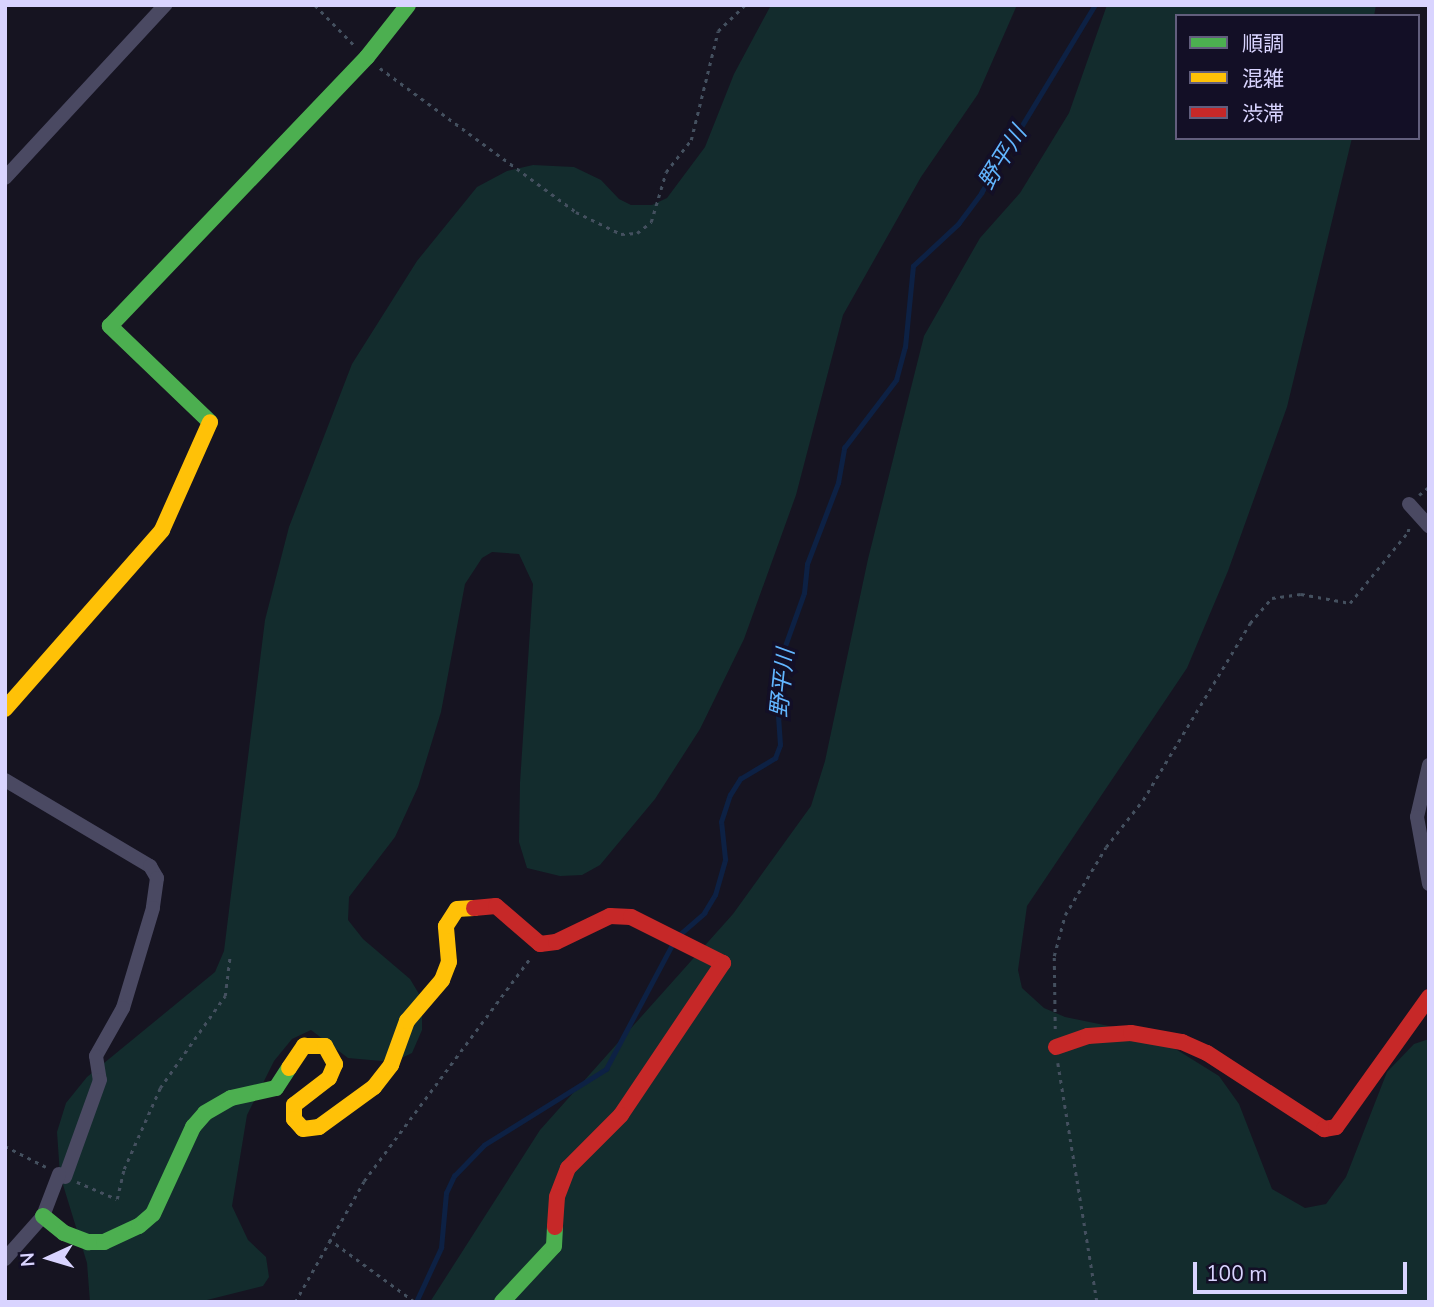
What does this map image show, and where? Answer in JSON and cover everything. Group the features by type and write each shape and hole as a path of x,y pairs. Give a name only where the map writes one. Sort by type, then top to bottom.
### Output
{"street":[{"path":"5,178 165,5"},
{"path":"5,709 162,530 211,419 110,326 367,57 408,5"},
{"path":"1409,504 1429,526"},
{"path":"1429,765 1418,817 1429,884"},
{"path":"5,780 150,866 157,878 153,908 123,1008 96,1056 100,1080 43,1216 5,1259"},
{"path":"43,1216 65,1233 88,1242 104,1242 139,1226 153,1214 193,1127 205,1113 217,1103 276,1088 304,1046 325,1046 335,1064 329,1078 294,1105 294,1119 300,1127 313,1130 363,1095 385,1076 407,1021 442,980 449,962 446,926 457,909 496,906 528,938 540,944 621,915 723,963 695,1010 621,1115 568,1168 557,1197 554,1246 502,1302"},
{"path":"1056,1047 1088,1036 1131,1033 1182,1042 1207,1053 1324,1129 1336,1127 1345,1116 1429,997"}],"path":[{"path":"316,5 367,57 576,212 621,234 637,233 651,222 666,172 691,140 718,31 745,5"},
{"path":"1097,1302 1056,1047 1054,956 1065,915 1106,847 1143,800 1250,623 1272,598 1301,594 1350,603 1408,532 1409,504"},
{"path":"295,1302 364,1181 540,944"},
{"path":"5,1146 117,1199 124,1169 160,1088 225,996 230,955"},
{"path":"329,1239 415,1302"}],"green space":[{"path":"771,5 1017,5 978,94 921,177 843,315 796,495 744,639 700,729 655,799 600,865 582,875 560,876 527,868 519,842 520,783 533,584 519,554 492,552 482,558 465,584 441,712 418,787 395,837 349,897 348,920 363,939 410,979 422,999 422,1030 412,1053 393,1062 348,1058 311,1030 292,1039 274,1061 247,1115 232,1206 248,1240 266,1257 269,1277 263,1286 199,1302 90,1302 87,1263 60,1175 57,1132 66,1103 87,1077 215,972 224,951 265,620 289,527 352,364 417,261 477,187 507,171 533,165 574,167 601,180 619,199 631,205 652,205 667,198 705,147 734,74"},
{"path":"1107,5 1376,5 1374,14 1175,14 1175,140 1352,140 1287,407 1228,571 1187,668 1027,906 1018,970 1022,988 1044,1008 1065,1017 1153,1035 1219,1076 1239,1104 1272,1189 1305,1208 1326,1204 1346,1177 1387,1072 1414,1044 1429,1039 1429,1302 430,1302 540,1130 733,914 811,806 825,761 868,559 924,336 980,238 1020,193 1069,113"}],"waterway":[{"name":"野平川","path":"678,936 704,913 715,895 725,859 721,822 730,795 740,779 775,758 780,745 777,701 781,657 804,593 807,564 838,483 844,448 896,380 905,347 913,266 958,224 981,193 1095,5"},
{"name":"野平川","path":"416,1302 441,1248 446,1193 454,1176 484,1145 606,1069 673,943"}],"traffic: fast":[{"path":"210,422 110,326 367,57 408,5"},
{"path":"43,1216 64,1233 88,1242 104,1242 139,1226 153,1214 193,1127 205,1113 231,1098 276,1088 289,1068"},
{"path":"502,1302 554,1246 555,1227"}],"traffic: slow":[{"path":"5,709 162,530 210,422"},
{"path":"289,1068 304,1046 325,1046 335,1064 329,1078 294,1105 294,1119 303,1129 319,1127 374,1087 391,1065 407,1021 442,980 449,962 446,926 457,909 474,908"}],"traffic: jam":[{"path":"474,908 496,906 540,944 556,942 610,916 631,917 723,963 621,1115 568,1168 557,1197 555,1227"},
{"path":"1056,1047 1088,1036 1131,1033 1182,1042 1207,1053 1324,1129 1336,1127 1429,997"}]}
